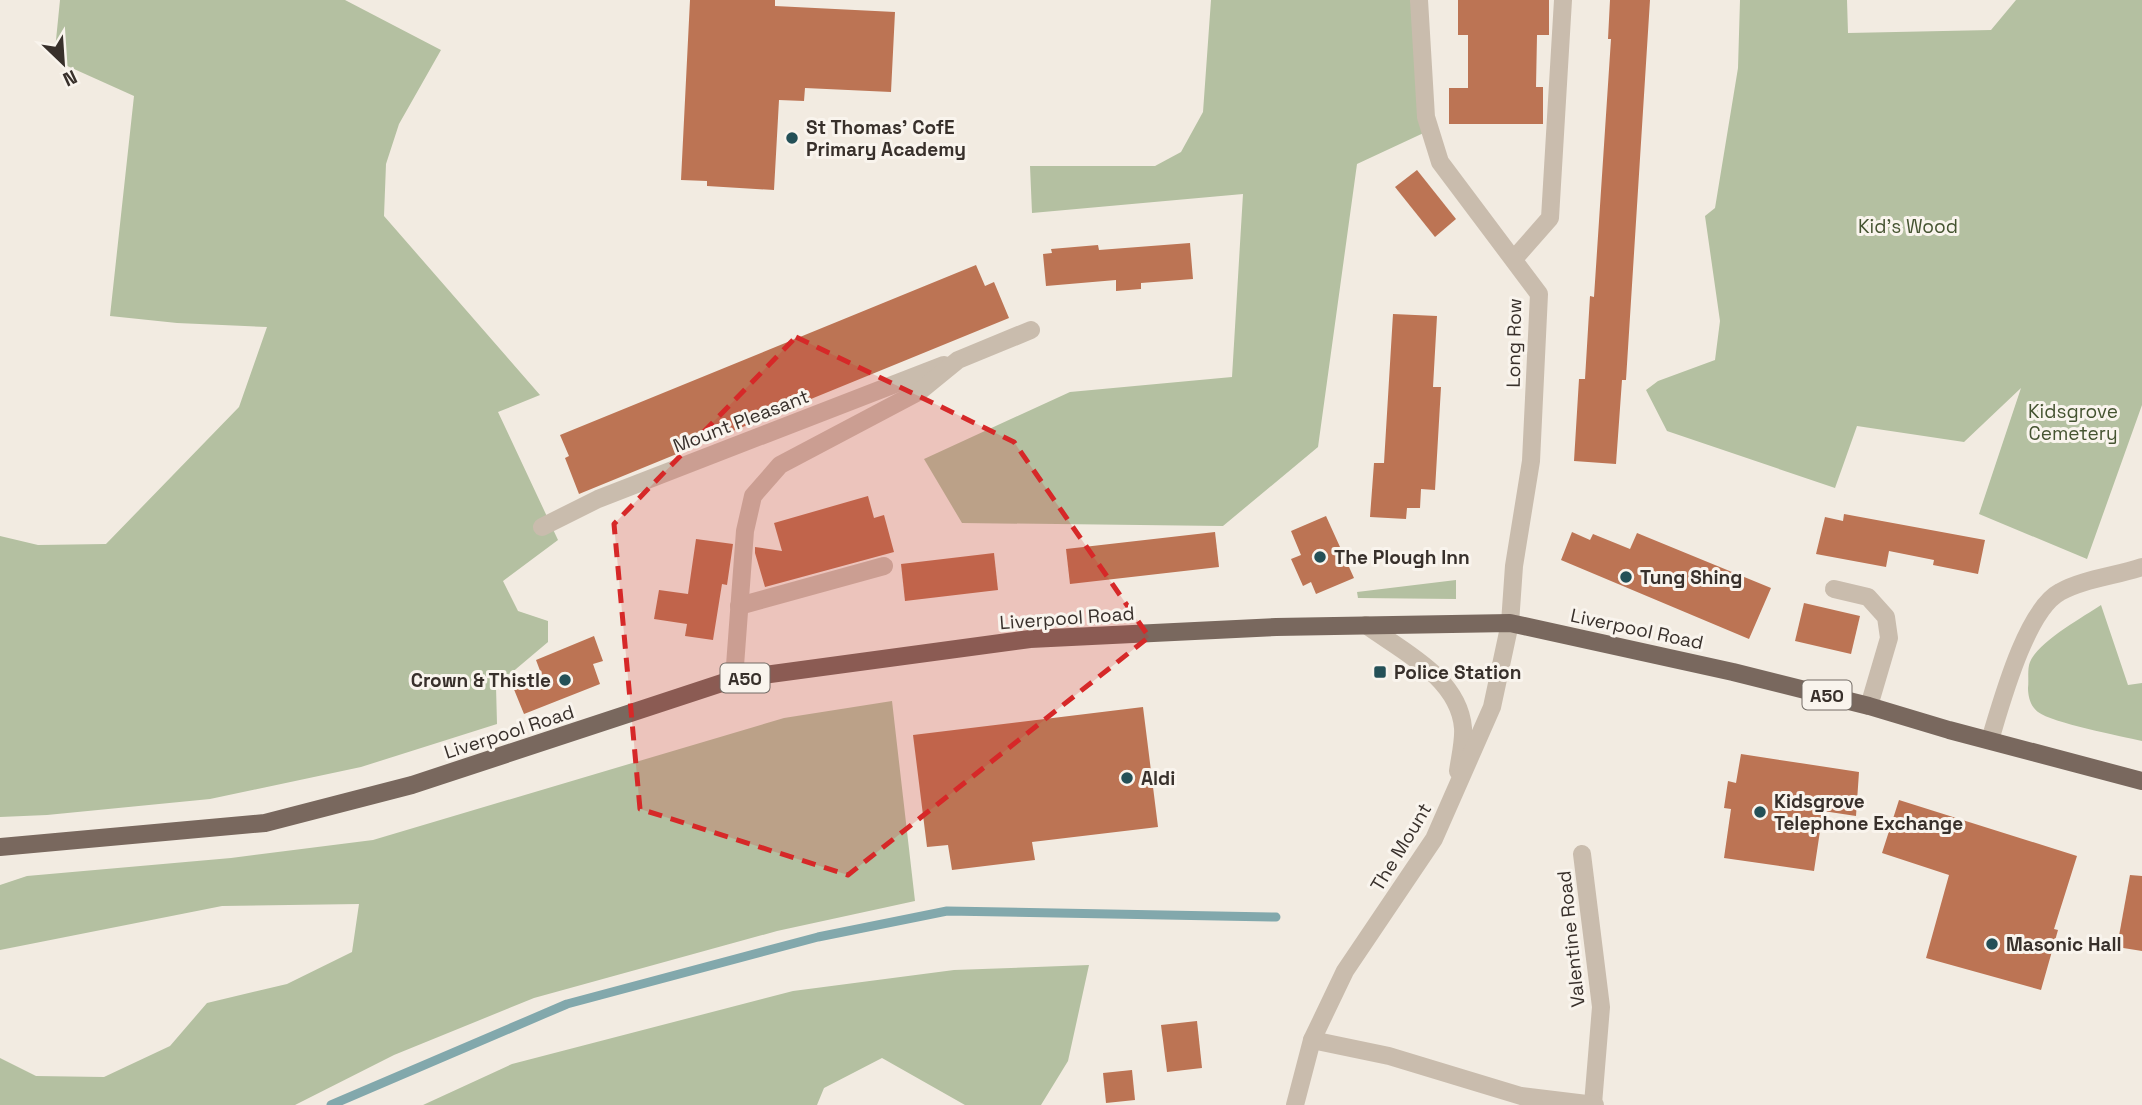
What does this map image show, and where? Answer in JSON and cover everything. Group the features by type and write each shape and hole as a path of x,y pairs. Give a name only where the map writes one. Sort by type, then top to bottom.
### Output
{"main road":[{"name":"Liverpool Road","path":"0,847 265,823 412,785 734,679 1030,639 1230,628 1510,623 1733,672 1869,706 2142,781"}],"street":[{"name":"Long Row","path":"1419,0 1426,117 1440,162 1539,293 1531,461 1514,566 1510,623"},
{"path":"1514,259 1550,218 1563,0"},
{"name":"Mount Pleasant","path":"542,527 598,499 1031,330"},
{"name":"Mount Pleasant","path":"734,679 745,531 753,496 780,465 920,391 958,360"},
{"path":"739,606 884,566"},
{"path":"1990,740 2016,660 2035,622 2056,594 2070,587 2142,567"},
{"path":"1834,589 1868,597 1886,617 1889,638 1869,706"},
{"name":"The Mount","path":"1295,1105 1312,1040 1345,971 1434,839 1456,792 1492,707 1510,623"},
{"path":"1366,625 1414,660 1453,694 1463,728 1456,792"},
{"name":"Valentine Road","path":"1582,854 1601,1007 1594,1104"},
{"path":"1312,1040 1389,1056 1521,1096 1594,1104"}],"highlighted area":[{"path":"796,337 1014,442 1149,637 848,875 640,809 614,524"}],"green space":[{"path":"60,0 345,0 441,50 399,124 386,164 384,216 540,395 498,412 558,540 503,581 518,611 548,621 548,642 496,686 497,724 361,767 210,799 0,817 0,536 38,545 106,544 239,407 267,327 177,323 110,316 134,96 54,60"},
{"path":"1211,0 1420,0 1430,130 1357,164 1318,447 1223,526 962,523 924,459 1070,392 1232,377 1243,194 1032,213 1030,166 1155,166 1181,152 1203,112"},
{"name":"Kid's Wood","path":"1740,0 1847,0 1848,33 1991,30 2016,0 2142,0 2142,405 2087,559 1979,514 2021,388 1964,442 1857,426 1835,488 1667,431 1646,390 1658,381 1715,360 1720,321 1705,216 1715,208 1738,68"},
{"path":"1456,580 1456,599 1358,598 1357,592"},
{"path":"2101,605 2128,685 2142,683 2142,741 2072,725 2046,716 2036,710 2029,698 2029,668 2035,654 2062,630"},
{"path":"892,701 915,901 777,931 534,998 394,1055 295,1105 0,1105 0,1058 36,1076 104,1077 170,1046 207,1003 287,984 352,952 359,904 222,906 0,950 0,885 27,876 231,858 373,840 784,718"},
{"path":"1089,965 1068,1061 1041,1105 965,1105 882,1058 824,1088 817,1105 423,1105 512,1064 793,991 954,970"}],"building":[{"path":"690,0 775,0 775,6 895,12 891,92 805,88 804,101 779,100 774,190 707,186 707,181 681,180"},
{"path":"1458,0 1549,0 1549,35 1537,35 1536,87 1543,87 1543,124 1449,124 1449,88 1468,88 1468,35 1458,35"},
{"path":"1610,0 1650,0 1626,380 1622,380 1616,464 1574,461 1579,379 1585,379 1590,296 1594,297 1611,39 1608,39"},
{"path":"1417,170 1456,219 1435,237 1395,187"},
{"path":"1190,243 1193,279 1141,283 1141,289 1116,291 1116,280 1046,286 1043,254 1052,253 1051,249 1098,245 1099,250"},
{"path":"976,265 985,286 994,282 1009,318 579,494 565,458 569,456 560,435"},
{"path":"1393,314 1437,316 1433,387 1441,387 1435,490 1421,489 1420,508 1407,508 1406,519 1370,517 1374,463 1384,463"},
{"path":"868,496 874,518 884,515 894,552 765,587 755,547 782,551 774,523"},
{"path":"1844,514 1985,540 1978,574 1933,565 1934,560 1889,551 1886,567 1816,554 1825,517 1843,521"},
{"name":"The Plough Inn","path":"1326,516 1354,578 1316,594 1311,582 1303,586 1291,559 1301,555 1291,531"},
{"path":"1215,532 1219,567 1070,584 1066,549"},
{"path":"1572,532 1590,540 1593,534 1630,549 1637,533 1771,588 1749,639 1561,560"},
{"path":"696,539 733,544 727,585 722,584 713,640 685,636 687,624 654,619 659,590 688,594"},
{"path":"994,553 998,590 905,601 901,564"},
{"path":"1804,603 1860,616 1851,654 1795,641"},
{"name":"Crown & Thistle","path":"594,636 603,661 593,664 600,684 524,714 513,687 542,676 536,660"},
{"path":"1143,707 1158,827 1032,842 1035,860 952,870 948,845 927,847 913,735"},
{"name":"Kidsgrove Telephone Exchange","path":"1741,754 1859,772 1856,816 1823,811 1814,871 1724,858 1731,809 1724,808 1728,781 1736,783"},
{"path":"1899,800 2077,856 2054,929 2058,930 2041,990 1926,958 1949,875 1882,853"},
{"path":"2130,875 2142,876 2142,951 2117,947"},
{"path":"1197,1021 1202,1068 1167,1072 1161,1025"},
{"path":"1132,1070 1135,1100 1106,1103 1103,1073"}],"waterway":[{"path":"331,1105 567,1004 818,937 947,911 1276,917"}],"place":[{"name":"St Thomas' CofE Primary Academy","path":"792,138"},
{"name":"The Plough Inn","path":"1320,557"},
{"name":"Tung Shing","path":"1626,577"},
{"name":"Police Station","path":"1380,672"},
{"name":"Crown & Thistle","path":"565,680"},
{"name":"Aldi","path":"1127,778"},
{"name":"Kidsgrove Telephone Exchange","path":"1760,812"},
{"name":"Masonic Hall","path":"1992,944"}],"park label":[{"name":"Kidsgrove Cemetery","path":"2073,422"}]}
